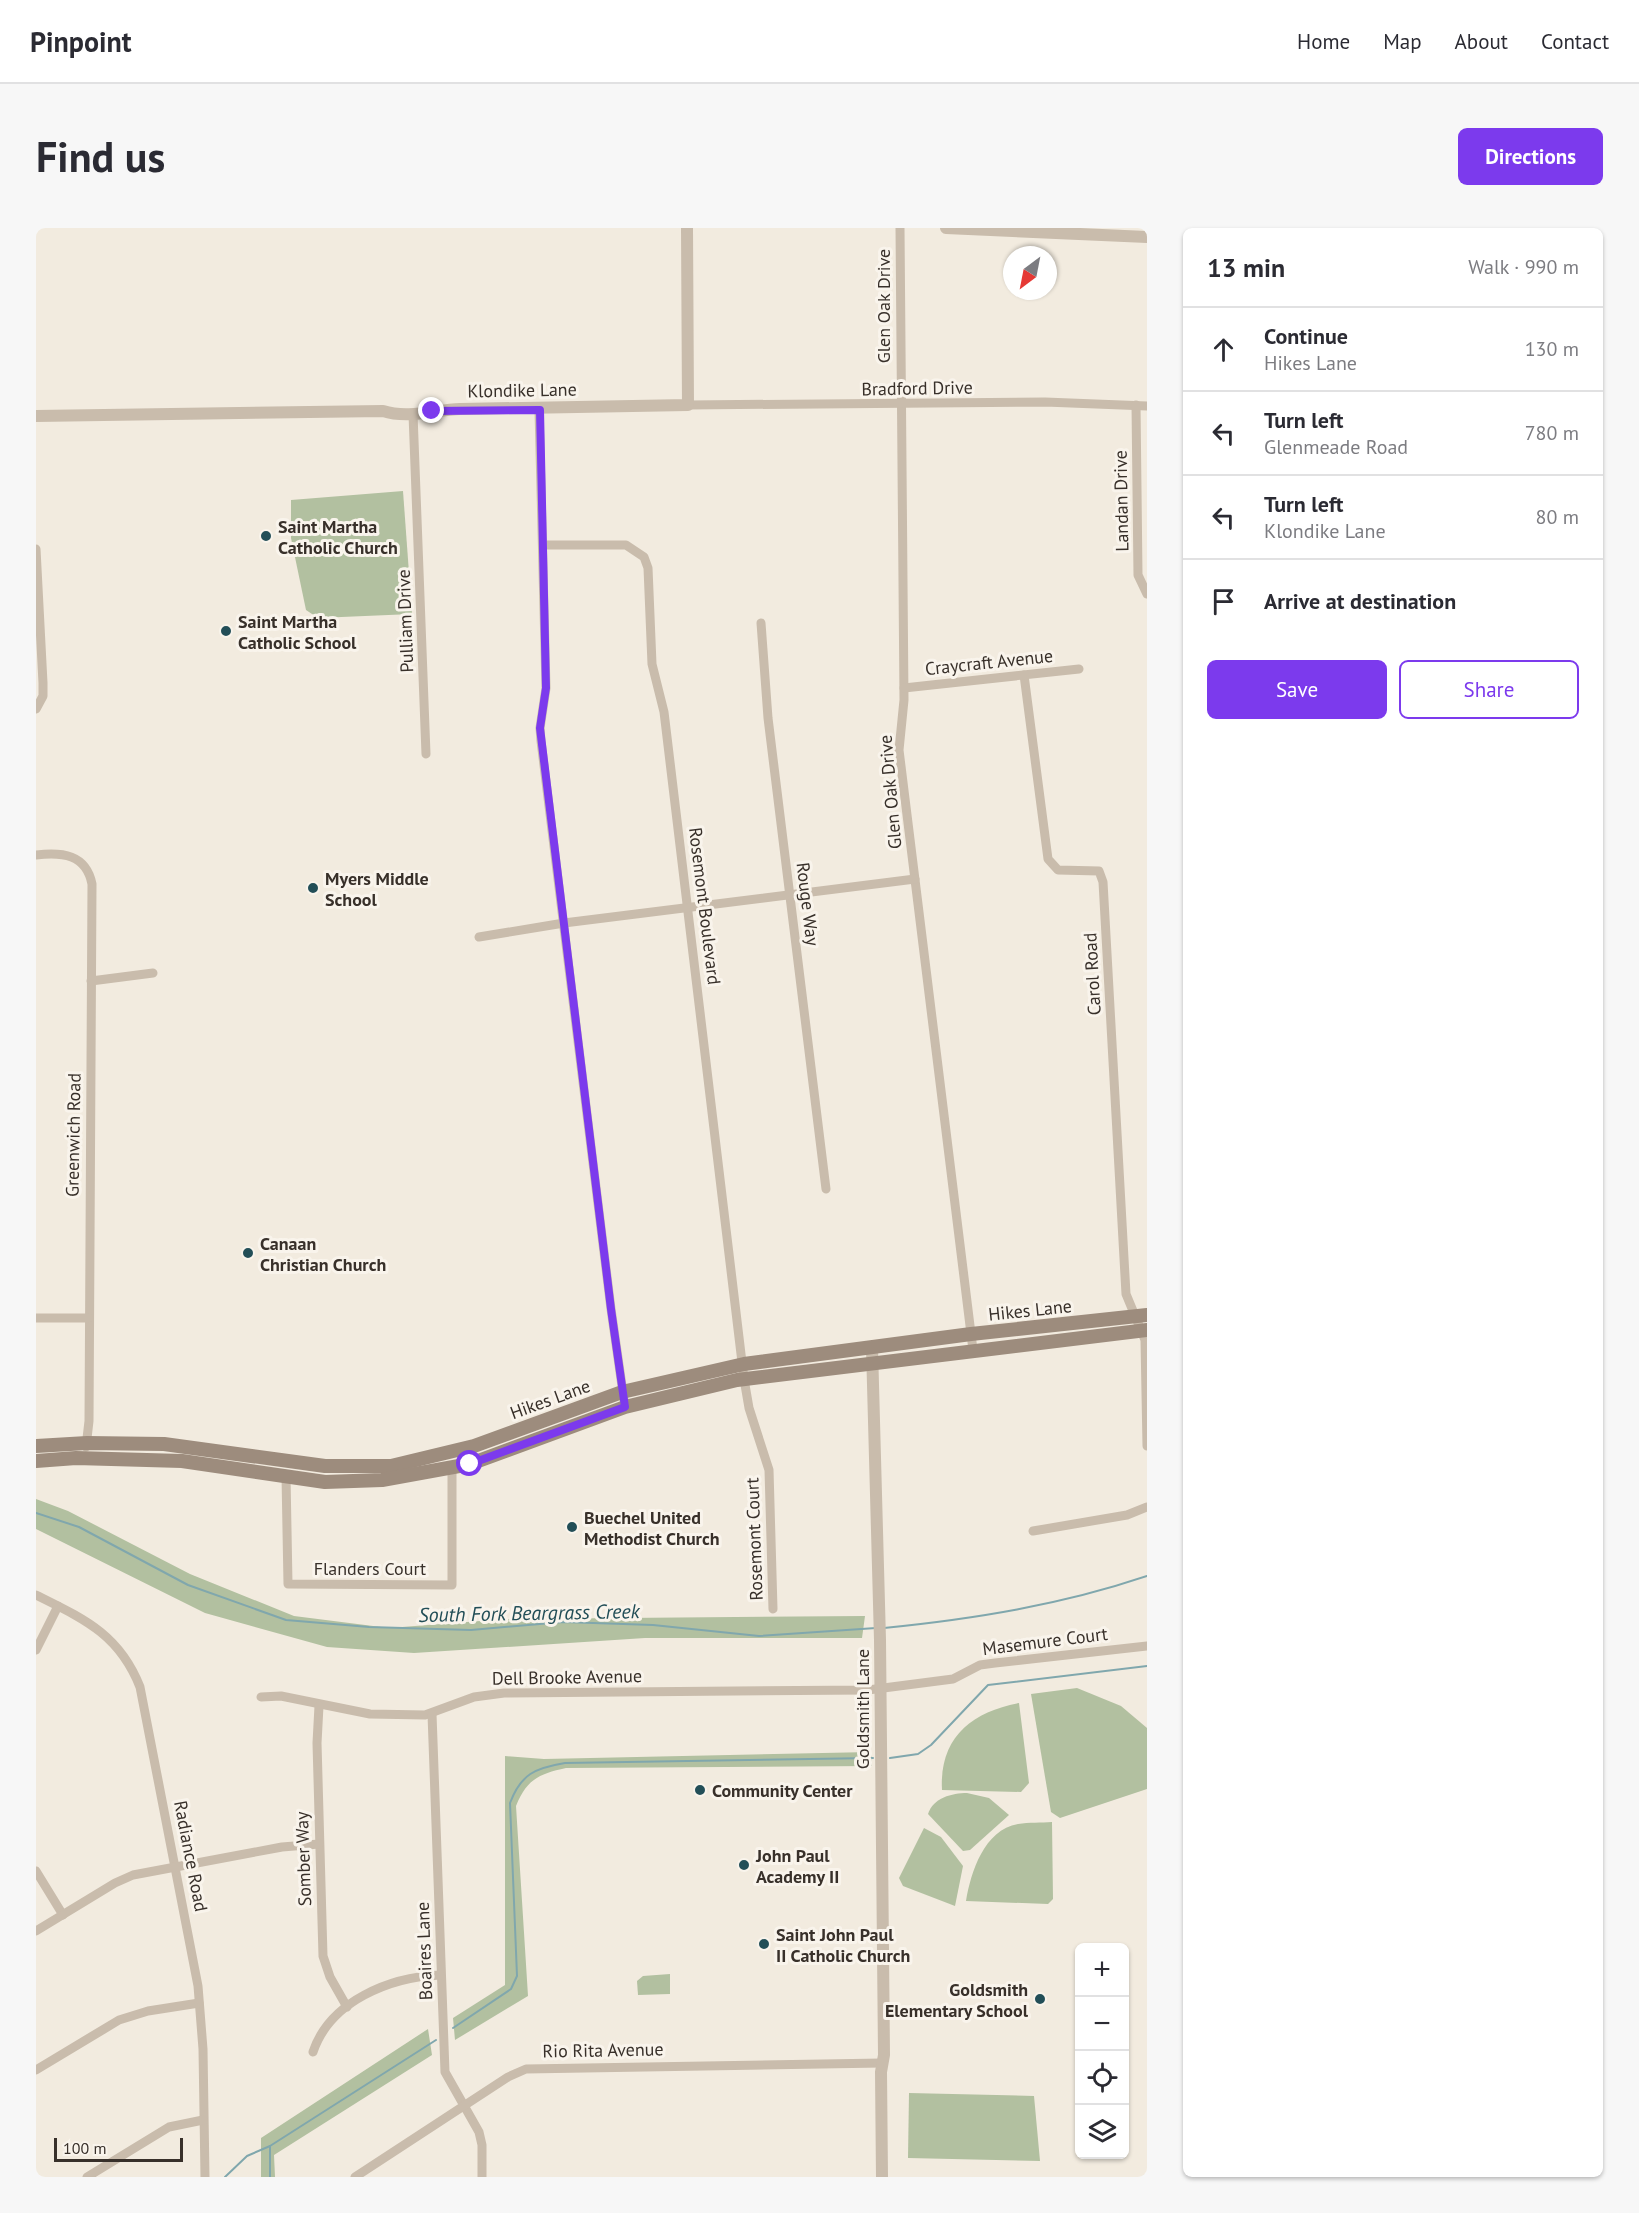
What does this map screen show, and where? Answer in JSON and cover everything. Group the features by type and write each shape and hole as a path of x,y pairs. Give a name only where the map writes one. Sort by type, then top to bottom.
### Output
{"main road":[{"name":"Hikes Lane","path":"36,1446 87,1443 164,1444 325,1466 391,1466 474,1446 622,1392 744,1364 971,1334 1141,1316"},
{"name":"Hikes Lane","path":"36,1461 84,1458 182,1461 286,1476 352,1482 412,1476 452,1468 502,1453 625,1407 744,1379 1144,1331"}],"street":[{"path":"687,228 688,405"},
{"name":"Glen Oak Drive","path":"900,228 904,688 899,750 973,1350"},
{"path":"946,228 1147,237"},
{"name":"Bradford Drive","path":"688,405 1044,402 1147,406"},
{"name":"Klondike Lane","path":"36,416 383,411 413,414 437,410 540,410 688,405"},
{"name":"Landan Drive","path":"1136,405 1138,575 1147,594"},
{"path":"540,410 546,688 540,728 625,1407"},
{"name":"Pulliam Drive","path":"413,414 426,754"},
{"name":"Rosemont Boulevard","path":"543,544 626,545 640,552 647,562 652,663 664,712 744,1364"},
{"path":"36,549 43,683 42,696 36,709"},
{"name":"Rouge Way","path":"761,623 768,718 826,1189"},
{"name":"Craycraft Avenue","path":"904,688 1078,669"},
{"name":"Carol Road","path":"1024,675 1048,859 1058,870 1099,871 1104,882 1126,1294 1141,1316"},
{"name":"Greenwich Road","path":"36,855 60,853 71,856 88,870 92,884 87,1443 84,1458"},
{"path":"479,937 564,923 915,879"},
{"path":"91,981 153,973"},
{"path":"1141,1316 1145,1345 1147,1446"},
{"path":"36,1318 88,1318"},
{"name":"Goldsmith Lane","path":"872,1348 879,1624 882,2177"},
{"name":"Rosemont Court","path":"744,1364 748,1408 769,1470 773,1609"},
{"name":"Flanders Court","path":"286,1476 288,1584 452,1585 452,1468"},
{"path":"1033,1531 1127,1515 1147,1507"},
{"name":"Radiance Road","path":"36,1595 100,1630 123,1653 135,1674 144,1704 176,1866 199,2003 205,2177"},
{"path":"36,1650 58,1606"},
{"name":"Masemure Court","path":"879,1688 953,1678 980,1665 1147,1646"},
{"name":"Dell Brooke Avenue","path":"261,1697 281,1695 319,1706 370,1714 432,1714 474,1697 504,1693 879,1688"},
{"name":"Somber Way","path":"319,1706 317,1743 323,1956 330,1977 347,2007"},
{"name":"Boaires Lane","path":"432,1714 445,2072 481,2139 482,2177"},
{"path":"36,1931 123,1879 176,1866 282,1847 319,1844"},
{"path":"36,1870 63,1915"},
{"path":"313,2052 326,2024 347,2007 389,1983 406,1978 440,1976"},
{"path":"36,2070 119,2020 148,2011 199,2003"},
{"name":"Rio Rita Avenue","path":"355,2177 517,2073 536,2067 882,2063"},
{"path":"87,2177 169,2127 203,2120"}],"green space":[{"path":"403,491 412,614 318,618 306,610 291,538 291,500"},
{"path":"36,1499 68,1511 190,1574 294,1616 389,1628 506,1619 865,1616 862,1638 645,1638 414,1653 327,1647 205,1613 36,1529"},
{"path":"1077,1688 1121,1706 1147,1728 1147,1789 1060,1818 1051,1812 1031,1694"},
{"path":"1019,1703 1029,1783 1021,1792 942,1790 942,1772 946,1756 961,1730 986,1713"},
{"path":"871,1752 872,1766 566,1768 535,1779 520,1797 516,1806 528,1996 455,2040 453,2018 505,1985 505,1756 544,1759"},
{"path":"967,1793 989,1798 1009,1815 970,1850 963,1851 928,1814 939,1800 955,1794"},
{"path":"1052,1822 1053,1899 1048,1904 966,1901 976,1865 988,1843 996,1834 1018,1824"},
{"path":"924,1828 941,1837 963,1866 955,1906 903,1886 899,1878"},
{"path":"670,1974 670,1994 638,1995 637,1981 643,1976"},
{"path":"428,2029 432,2055 274,2155 275,2177 261,2177 261,2138"},
{"path":"909,2093 1034,2096 1040,2161 908,2158"}],"waterway":[{"name":"South Fork Beargrass Creek","path":"36,1513 79,1527 188,1585 286,1620 369,1627 471,1630 563,1622 653,1625 759,1636 876,1628"},
{"name":"South Fork Beargrass Creek","path":"884,1628 1017,1610 1082,1595 1147,1576"},
{"path":"890,1758 918,1754 931,1745 988,1685 1147,1666"},
{"path":"453,2028 511,1989 517,1976 510,1803 519,1785 530,1774 545,1767 565,1763 873,1758"},
{"path":"270,2177 270,2146 436,2040"},
{"path":"225,2177 247,2156 270,2146"}],"place":[{"name":"Saint Martha Catholic Church","path":"266,536"},
{"name":"Saint Martha Catholic School","path":"226,631"},
{"name":"Myers Middle School","path":"313,888"},
{"name":"Canaan Christian Church","path":"248,1253"},
{"name":"Buechel United Methodist Church","path":"572,1527"},
{"name":"Community Center","path":"700,1790"},
{"name":"John Paul Academy II","path":"744,1865"},
{"name":"Saint John Paul II Catholic Church","path":"764,1944"},
{"name":"Goldsmith Elementary School","path":"1040,1999"}],"route":[{"path":"432,411 524,408 540,410 546,688 540,728 619,1374 625,1407 470,1464"}]}
